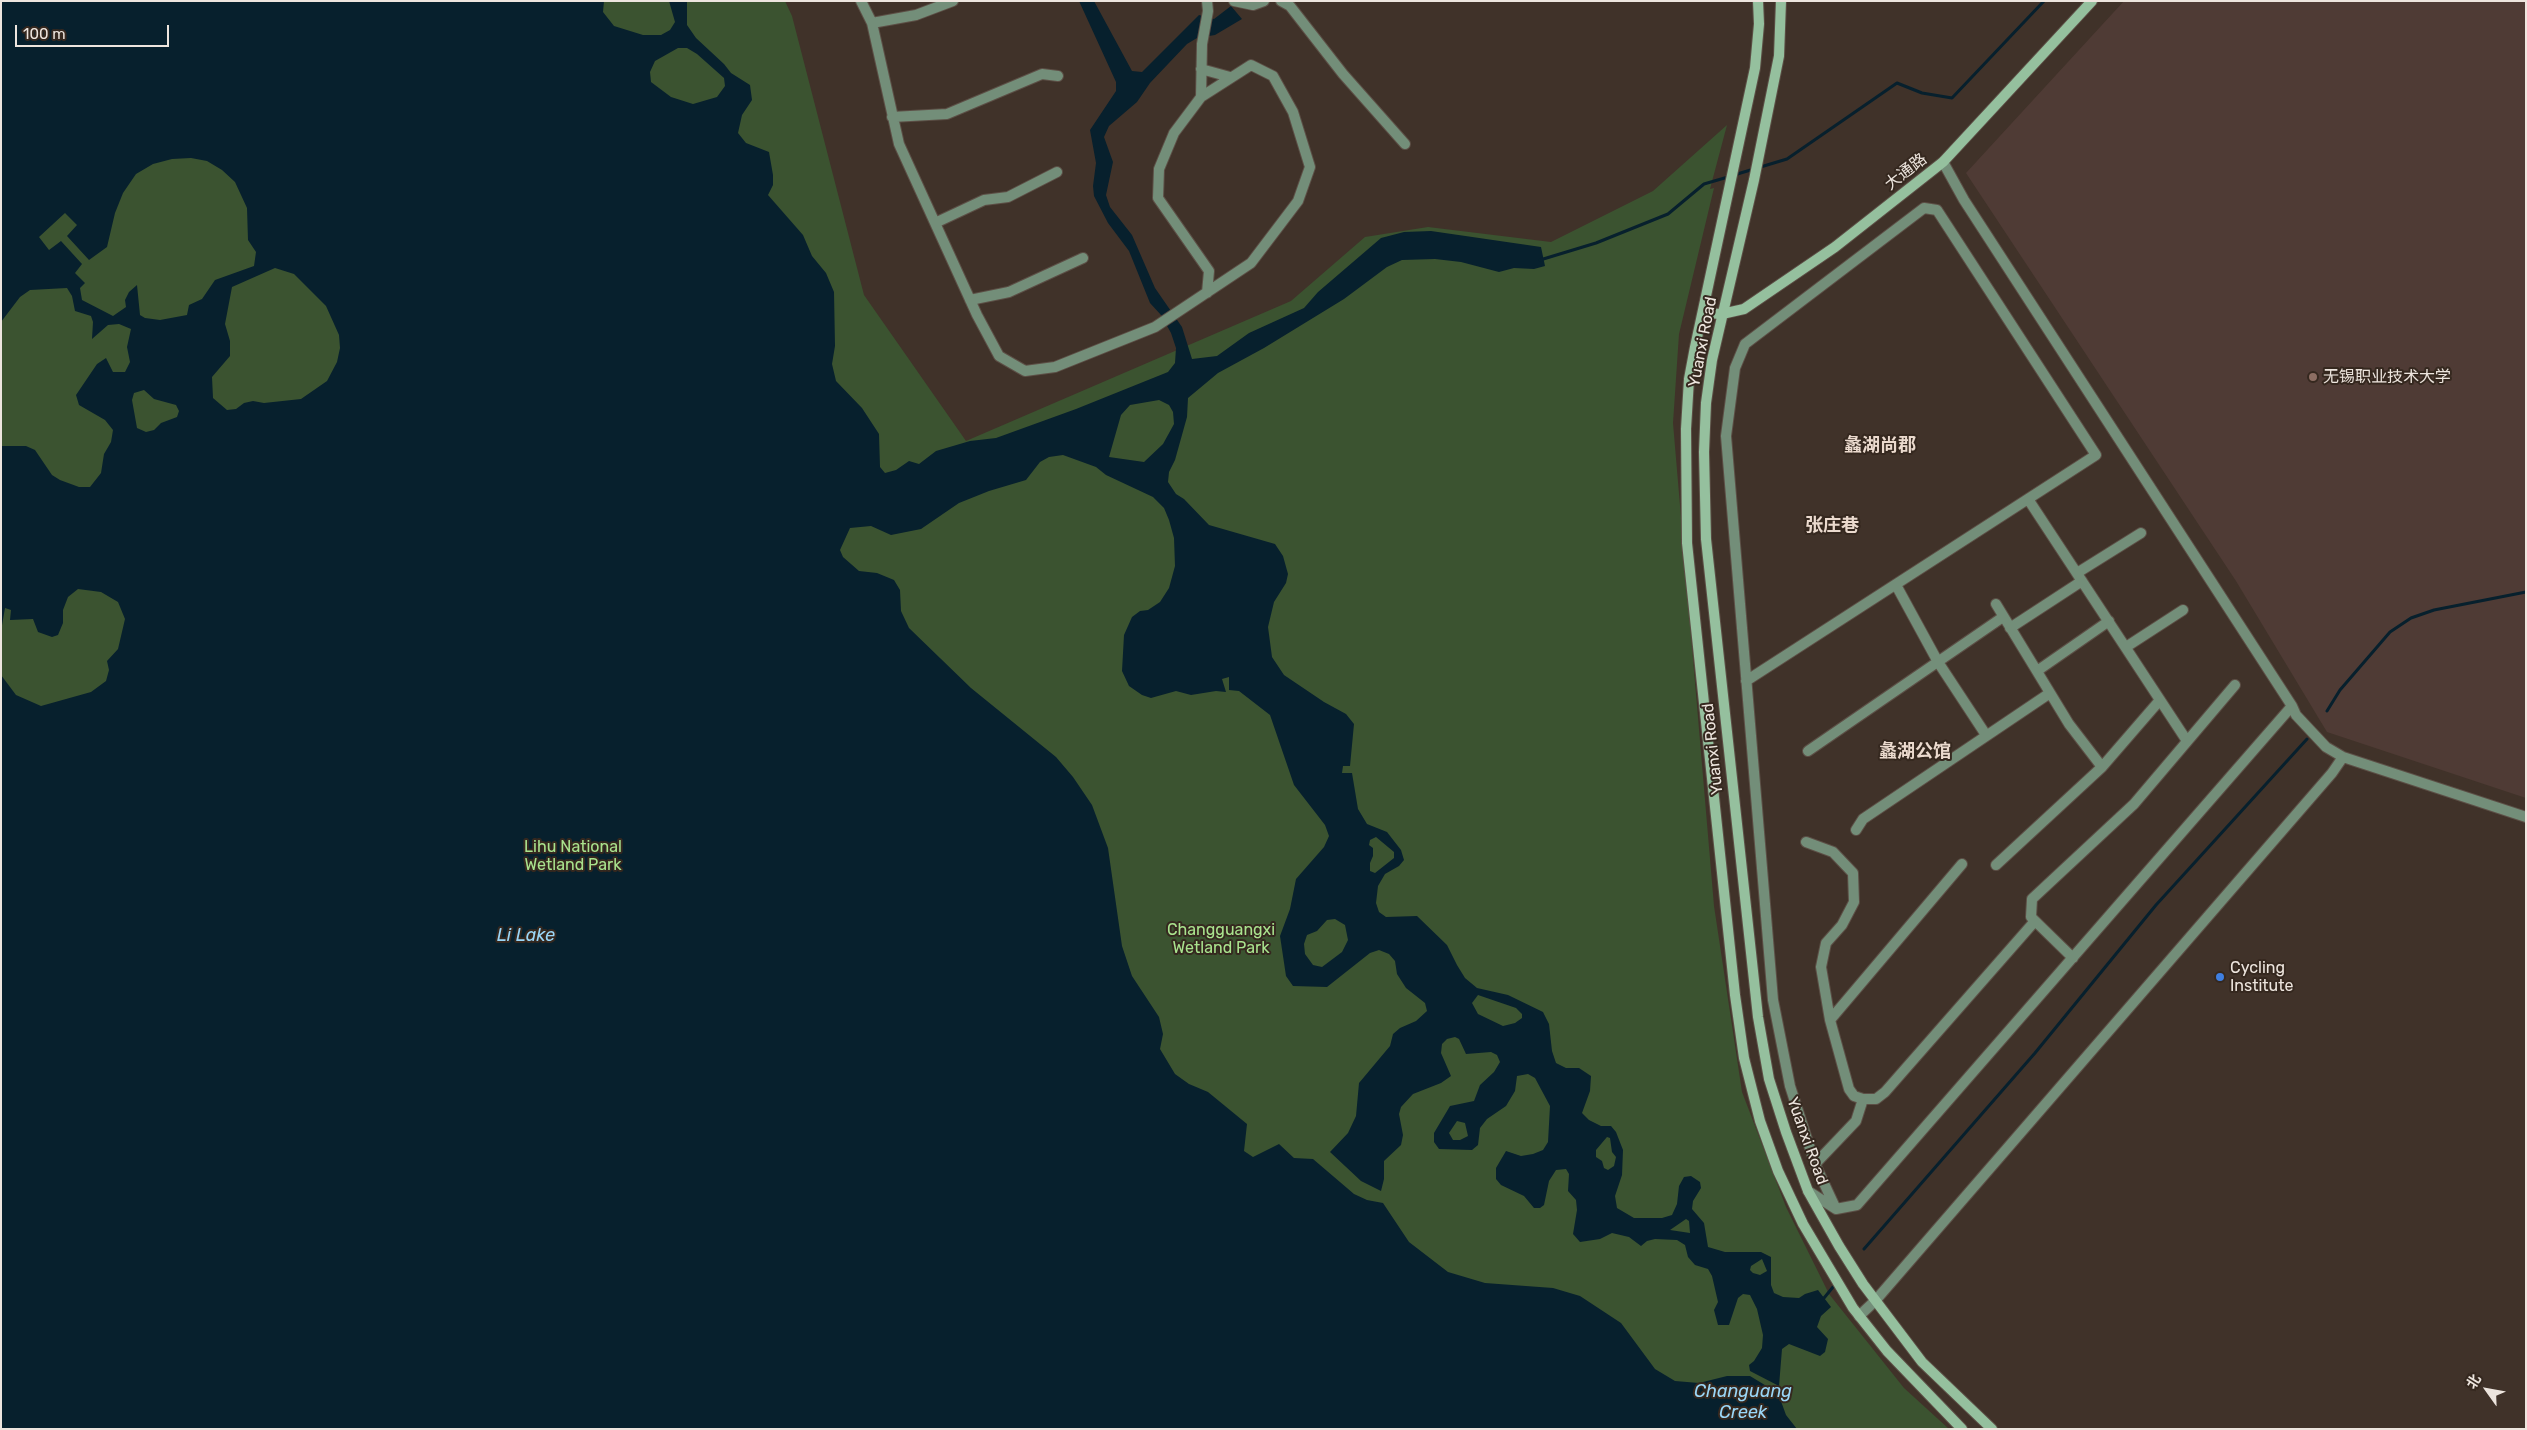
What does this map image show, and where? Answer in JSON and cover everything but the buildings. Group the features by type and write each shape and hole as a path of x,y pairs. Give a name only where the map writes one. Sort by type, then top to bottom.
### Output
{"main road":[{"name":"Yuanxi Road","path":"1758,1 1759,24 1755,68 1730,193 1702,313 1690,379 1686,429 1687,543 1735,995 1742,1040 1760,1121 1778,1171 1823,1260 1859,1316 1886,1351 1962,1429"},
{"name":"Yuanxi Road","path":"1780,1 1779,56 1754,180 1712,360 1706,403 1704,452 1706,539 1758,1017 1770,1078 1808,1191 1839,1246 1875,1301 1922,1362 1992,1429"},
{"name":"大通路","path":"1702,313 1722,314 1744,309 1835,247 1943,162 2092,1"}],"street":[{"path":"861,1 872,23 899,144 970,300 999,356 1024,371 1055,367 1162,322 1207,293 1229,278 1251,263 1298,201 1310,167 1293,112 1273,76 1251,65 1201,97 1174,133 1159,169 1158,198 1209,271 1229,278"},
{"path":"872,23 916,15 954,1"},
{"path":"1234,1 1253,5 1264,1"},
{"path":"1281,1 1290,6 1343,74 1405,144"},
{"path":"1201,97 1202,44 1207,6"},
{"path":"1201,69 1230,77"},
{"path":"892,117 947,114 1042,74 1058,76"},
{"path":"1943,162 1964,200 2292,706 2296,716 2326,747 2343,756 2526,816"},
{"path":"935,223 984,200 1008,197 1057,172"},
{"path":"1746,681 2096,455 1937,210 1924,208 1745,344 1735,368 1726,436 1746,681 1773,1000 1790,1086 1816,1164 1836,1209"},
{"path":"970,300 1009,292 1083,258"},
{"path":"1207,293 1209,271"},
{"path":"2028,499 2187,741"},
{"path":"2010,628 2141,533"},
{"path":"1896,584 1938,662 1986,735"},
{"path":"1996,604 2069,724 2102,767"},
{"path":"2126,648 2183,610"},
{"path":"1808,751 2003,617"},
{"path":"2036,671 2108,621"},
{"path":"2073,958 2030,917 2032,898 2134,804 2235,686"},
{"path":"1856,830 1863,819 2050,693"},
{"path":"1996,865 2102,767 2160,700"},
{"path":"1808,1191 1836,1209 1857,1205 2292,706"},
{"path":"1859,1316 1875,1301 2332,773 2343,756"},
{"path":"1806,842 1833,852 1853,873 1854,902 1842,925 1826,943 1821,967 1830,1020 1849,1089 1854,1096 1863,1099 1876,1099 1885,1092 2035,921"},
{"path":"1830,1020 1962,864"},
{"path":"1816,1164 1856,1121 1863,1099"}],"shaded area":[{"name":"无锡职业技术大学","path":"2124,1 2526,1 2526,798 2327,732 2236,581 1966,173"}],"green space":[{"name":"Li Lake","path":"1,1 785,1 792,16 864,295 966,441 1291,301 1365,237 1428,227 1551,242 1653,191 1727,125 1710,189 1714,188 1679,334 1673,423 1714,906 1742,1092 1786,1207 1829,1294 1904,1388 1949,1429 1,1429"}],"water":[{"name":"Li Lake","path":"1,1 604,1 603,12 614,26 643,35 661,35 670,30 675,22 669,1 687,1 687,25 696,38 731,73 750,85 752,100 742,115 738,133 746,143 769,152 773,185 768,195 803,235 812,256 826,273 834,292 835,346 832,364 836,381 862,408 879,434 880,467 885,473 896,470 909,461 919,464 936,451 970,441 996,438 1076,409 1168,372 1175,363 1176,348 1171,333 1161,315 1150,303 1129,251 1108,223 1094,196 1093,186 1096,163 1090,130 1116,91 1116,82 1079,1 1094,1 1132,71 1142,72 1199,15 1214,19 1231,6 1242,19 1215,35 1197,38 1187,44 1150,83 1137,102 1109,126 1104,137 1113,162 1106,195 1110,207 1132,235 1155,288 1182,327 1192,359 1217,356 1249,333 1304,308 1318,292 1381,238 1404,232 1431,231 1541,247 1545,266 1534,269 1514,268 1499,272 1461,262 1435,259 1402,260 1387,267 1344,299 1264,348 1218,373 1188,398 1187,417 1175,460 1169,472 1168,482 1176,494 1184,499 1209,525 1275,544 1283,556 1288,574 1286,583 1274,602 1268,627 1272,657 1284,675 1324,702 1346,714 1354,724 1350,766 1343,766 1342,773 1352,773 1358,809 1367,824 1387,832 1401,850 1404,860 1399,866 1385,874 1378,886 1376,903 1379,912 1386,917 1417,916 1447,945 1465,978 1477,988 1508,995 1543,1012 1549,1024 1552,1051 1556,1063 1566,1068 1579,1068 1591,1076 1590,1091 1582,1113 1589,1120 1601,1126 1611,1126 1616,1132 1623,1150 1622,1175 1615,1196 1617,1208 1634,1218 1662,1218 1672,1215 1677,1204 1679,1186 1684,1177 1691,1176 1700,1182 1701,1188 1693,1201 1692,1209 1704,1223 1708,1247 1725,1252 1761,1252 1771,1257 1771,1285 1774,1293 1783,1297 1799,1298 1818,1290 1831,1307 1821,1316 1817,1327 1828,1339 1825,1352 1820,1356 1789,1344 1782,1349 1779,1386 1750,1371 1749,1365 1754,1361 1762,1348 1763,1335 1757,1309 1750,1295 1743,1294 1738,1298 1729,1325 1718,1325 1714,1310 1718,1302 1712,1276 1708,1269 1695,1265 1688,1257 1685,1245 1677,1240 1655,1239 1647,1241 1641,1246 1629,1237 1612,1233 1600,1239 1580,1242 1573,1234 1577,1210 1576,1200 1568,1191 1569,1174 1566,1169 1556,1170 1549,1181 1544,1205 1540,1208 1534,1208 1524,1196 1501,1185 1496,1179 1496,1168 1506,1151 1521,1156 1533,1154 1543,1150 1548,1142 1550,1106 1535,1078 1528,1074 1517,1076 1515,1091 1506,1106 1487,1119 1480,1128 1478,1145 1472,1150 1439,1149 1434,1142 1434,1133 1450,1106 1474,1101 1480,1085 1494,1072 1500,1062 1497,1055 1491,1052 1466,1054 1459,1039 1455,1037 1447,1039 1442,1044 1441,1053 1451,1076 1441,1083 1413,1094 1401,1107 1399,1114 1403,1135 1401,1145 1384,1161 1384,1179 1381,1191 1361,1181 1330,1152 1348,1133 1356,1116 1359,1083 1390,1046 1393,1034 1400,1028 1416,1021 1427,1011 1425,1003 1406,988 1397,974 1395,961 1389,954 1379,950 1370,953 1327,987 1293,986 1286,976 1280,936 1290,909 1296,879 1324,847 1329,836 1325,825 1294,785 1270,715 1239,691 1229,690 1229,677 1222,679 1226,692 1216,691 1191,695 1176,691 1151,698 1142,695 1129,686 1122,671 1124,635 1132,617 1140,611 1148,610 1160,602 1169,588 1175,566 1174,538 1169,520 1164,508 1153,497 1106,475 1096,467 1063,455 1049,457 1040,462 1026,480 989,491 959,503 921,529 891,535 871,526 850,528 840,550 843,557 859,571 877,573 894,580 900,590 901,611 909,628 971,688 1056,757 1073,777 1092,805 1108,848 1122,946 1132,976 1159,1017 1163,1034 1160,1049 1175,1074 1189,1084 1208,1092 1247,1124 1244,1151 1253,1157 1279,1144 1294,1158 1313,1159 1354,1194 1367,1200 1383,1203 1409,1242 1448,1272 1485,1283 1553,1288 1580,1296 1621,1323 1655,1369 1675,1381 1699,1383 1727,1376 1750,1376 1778,1393 1786,1415 1797,1429 1,1429 1,675 16,695 41,706 91,692 106,681 109,670 107,661 118,649 125,619 118,602 101,592 78,589 68,597 63,610 63,623 58,635 52,637 38,632 33,619 10,620 11,610 5,608 1,631 1,446 26,446 35,450 52,475 79,487 90,487 101,473 104,454 111,442 113,430 105,420 79,405 76,395 97,364 106,358 113,372 125,372 130,362 127,347 131,329 119,324 108,325 92,339 93,322 91,316 75,311 72,296 67,288 30,290 20,297 1,322","holes":["678,48 687,48 697,54 724,78 725,86 717,97 693,104 671,97 651,82 650,72 655,61","191,158 207,161 222,170 235,182 247,208 248,240 256,252 254,266 215,280 202,299 189,305 187,315 160,320 145,318 140,315 137,285 129,292 125,300 126,307 113,316 82,300 80,288 85,283 75,273 82,264 61,241 49,250 39,237 65,213 77,225 67,236 89,260 107,247 115,213 123,193 136,174 153,164 172,159","275,268 294,274 326,306 339,335 340,348 337,362 327,381 301,399 264,403 253,401 244,403 236,409 227,410 213,398 212,377 230,356 230,341 225,324 232,287","144,390 154,399 176,405 179,411 177,417 161,423 154,430 146,432 137,428 132,400 134,393","1159,400 1169,405 1173,412 1174,424 1163,444 1144,462 1109,457 1121,415 1130,405","1376,837 1394,852 1394,858 1375,873 1370,871 1373,848 1369,845 1370,840","1335,919 1345,925 1348,940 1342,952 1322,967 1313,965 1305,954 1304,944 1307,935 1317,931 1327,920","1478,995 1516,1008 1522,1014 1522,1018 1515,1023 1503,1026 1478,1014 1472,1003","1457,1121 1465,1123 1468,1136 1460,1140 1453,1140 1449,1133","1607,1137 1610,1138 1612,1152 1616,1157 1614,1166 1608,1170 1604,1168 1602,1161 1596,1157 1596,1150","1686,1219 1689,1221 1690,1233 1670,1230","1762,1259 1767,1271 1760,1275 1750,1270 1751,1266"]}],"waterway":[{"path":"1734,175 1787,159 1897,83 1922,93 1952,98 2044,1"},
{"path":"1540,260 1596,243 1668,214 1704,184 1728,177"},
{"path":"2327,711 2340,690 2390,632 2411,618 2434,610 2526,592"},
{"path":"1864,1249 2035,1053 2156,905 2307,739"},
{"path":"1824,1298 1833,1287"}],"place":[{"name":"无锡职业技术大学","path":"2313,377"},
{"name":"Cycling Institute","path":"2220,977"}],"district":[{"name":"蠡湖尚郡","path":"1880,446"},
{"name":"张庄巷","path":"1832,526"},
{"name":"蠡湖公馆","path":"1915,752"}],"park label":[{"name":"Lihu National Wetland Park","path":"573,856"},
{"name":"Changguangxi Wetland Park","path":"1221,939"}],"water label":[{"name":"Changuang Creek","path":"1743,1402"}]}
